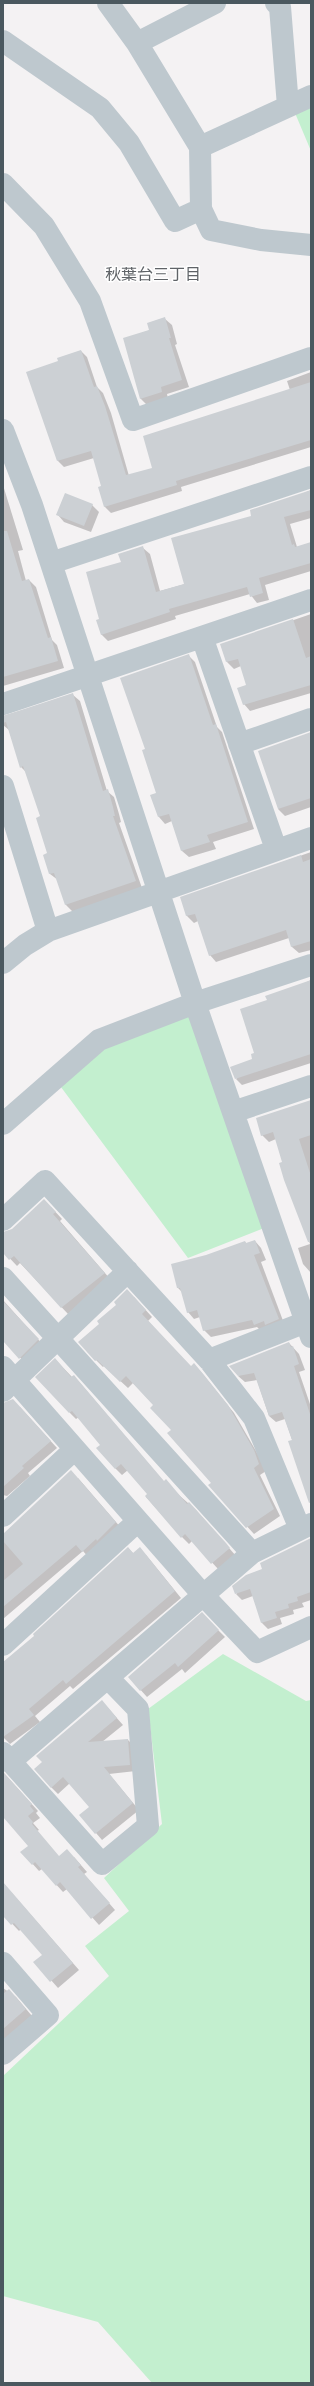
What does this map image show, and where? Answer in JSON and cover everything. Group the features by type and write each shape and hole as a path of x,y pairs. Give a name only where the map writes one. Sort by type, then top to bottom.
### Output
{"street":[{"path":"108,3 137,43 200,147 201,209 211,230 261,240 311,245"},
{"path":"137,43 215,3"},
{"path":"276,3 280,7 288,106"},
{"path":"5,47 100,108 129,143 175,221 201,209"},
{"path":"200,147 311,96"},
{"path":"3,184 44,226 90,301 133,420 311,358"},
{"path":"5,441 32,505 195,1003 308,1329 209,1360"},
{"path":"51,563 311,477"},
{"path":"3,704 311,600"},
{"path":"202,637 276,849"},
{"path":"239,744 311,719"},
{"path":"3,786 10,831 48,931"},
{"path":"3,963 25,944 48,931 276,849 311,838"},
{"path":"3,1124 99,1040 195,1003 311,965"},
{"path":"233,1112 311,1086"},
{"path":"3,1220 45,1181 209,1360 254,1418 306,1526 252,1553 108,1678 7,1757 102,1864 148,1826 138,1709 108,1678"},
{"path":"128,1271 56,1339 7,1380 75,1449 204,1596 257,1652 311,1628"},
{"path":"3,1278 56,1339 252,1553"},
{"path":"3,1516 75,1449"},
{"path":"3,1645 138,1521"},
{"path":"3,1963 48,2015 3,2054"}],"green space":[{"path":"311,106 311,151 295,113"},
{"path":"195,1003 272,1225 188,1258 55,1079 99,1040"},
{"path":"223,1654 306,1701 311,1700 311,2383 152,2383 98,2322 3,2296 3,2076 109,1976 85,1946 129,1911 104,1878 162,1824 148,1709"}],"building":[{"path":"165,317 171,338 169,338 182,380 161,387 162,392 140,399 123,338 149,330 147,323"},
{"path":"81,350 94,387 97,386 105,406 126,475 152,468 143,436 311,382 311,440 176,481 177,485 104,507 98,487 101,486 91,451 57,461 26,372 58,361 57,358"},
{"path":"311,490 311,510 284,517 292,545 294,544 295,547 311,542 311,563 259,578 263,593 250,597 247,587 169,609 170,612 101,635 96,620 99,619 86,572 121,562 118,554 143,546 156,592 184,584 171,538 251,516 250,510"},
{"path":"65,493 93,504 84,526 56,515"},
{"path":"3,531 7,531 22,581 29,579 48,638 51,637 58,661 3,677"},
{"path":"293,619 306,658 311,656 311,685 243,705 237,688 246,685 238,659 226,662 220,644"},
{"path":"189,654 213,725 216,724 248,822 207,835 210,842 181,851 169,814 158,817 150,795 156,793 142,750 145,749 120,678"},
{"path":"73,693 103,791 108,789 115,816 113,816 136,881 65,905 54,873 49,874 43,855 47,853 36,818 40,816 23,766 20,768 6,722 3,723 3,716"},
{"path":"311,732 311,798 278,809 258,751"},
{"path":"301,855 303,862 311,859 311,941 291,947 286,930 209,956 195,914 186,916 180,897"},
{"path":"311,980 311,1054 235,1079 230,1067 252,1059 251,1054 254,1053 240,1009 267,1000 265,996"},
{"path":"311,1100 311,1135 299,1139 311,1176 311,1242 308,1242 284,1180 279,1163 282,1162 273,1132 261,1136 256,1118"},
{"path":"44,1199 56,1212 53,1214 105,1273 61,1308 14,1256 9,1260 3,1253 3,1232 12,1229"},
{"path":"255,1240 260,1253 254,1255 279,1319 265,1325 264,1321 254,1325 252,1320 203,1331 197,1310 187,1313 180,1288 177,1288 171,1264 206,1255 245,1241 246,1243"},
{"path":"127,1289 146,1310 142,1314 191,1366 194,1363 228,1405 254,1450 259,1464 254,1468 274,1509 246,1528 208,1485 211,1483 167,1433 171,1430 150,1408 153,1405 126,1376 120,1382 97,1360 95,1361 78,1342 99,1324 97,1321 116,1305 114,1302"},
{"path":"3,1301 39,1339 19,1359 3,1341"},
{"path":"289,1342 291,1347 293,1346 299,1364 294,1366 311,1417 311,1502 309,1503 288,1441 292,1440 282,1412 269,1416 254,1373 238,1376 229,1366"},
{"path":"55,1358 71,1377 74,1375 164,1481 166,1479 187,1504 189,1502 230,1548 211,1564 185,1534 181,1538 145,1496 147,1494 121,1464 115,1469 96,1448 100,1445 72,1411 69,1413 35,1377"},
{"path":"13,1399 51,1441 22,1466 24,1468 3,1487 3,1403"},
{"path":"71,1470 116,1522 97,1541 96,1539 82,1552 76,1545 3,1607 3,1581 23,1564 3,1541 3,1534"},
{"path":"311,1538 311,1592 297,1597 298,1601 288,1604 289,1608 275,1612 277,1618 261,1623 250,1589 235,1594 232,1586 246,1575 262,1569 260,1563"},
{"path":"128,1547 133,1553 140,1547 175,1591 66,1684 63,1680 29,1709 34,1715 3,1737 3,1662 34,1636 33,1634"},
{"path":"202,1612 219,1630 178,1667 175,1663 140,1691 128,1677"},
{"path":"102,1700 117,1718 88,1742 128,1739 130,1765 104,1767 133,1803 95,1834 79,1815 89,1807 63,1777 51,1788 34,1769 42,1762 36,1756"},
{"path":"3,1772 32,1804 30,1806 34,1811 28,1816 33,1822 32,1824 59,1856 67,1849 81,1865 78,1867 110,1903 91,1919 60,1882 56,1886 35,1862 32,1865 20,1852 28,1846 3,1817"},
{"path":"3,1882 73,1963 50,1982 33,1962 42,1955 14,1923 11,1925 3,1916"},
{"path":"9,1989 26,2009 3,2029 3,1994"}],"district":[{"name":"秋葉台三丁目","path":"153,275"}]}
